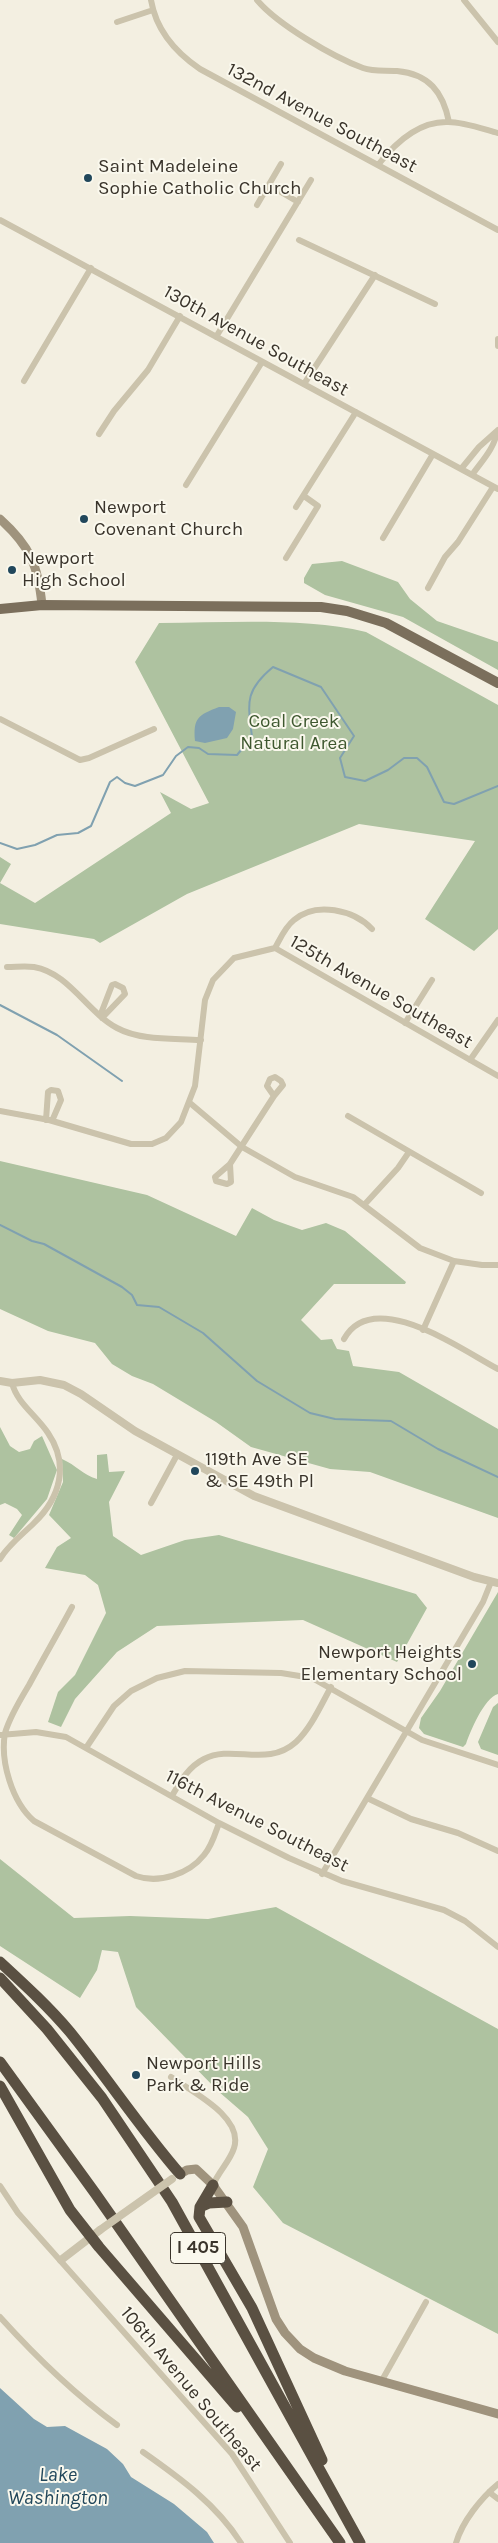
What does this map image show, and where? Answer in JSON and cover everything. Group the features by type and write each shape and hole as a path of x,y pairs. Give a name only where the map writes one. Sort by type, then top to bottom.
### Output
{"highway":[{"path":"0,1962 52,2011 70,2032 176,2177"},
{"name":"I 405","path":"0,1978 48,2030 102,2098 172,2202 361,2543"},
{"name":"I 405","path":"0,2062 95,2193 340,2543"},
{"path":"0,2086 56,2189 95,2233 210,2374 300,2496 319,2512"},
{"path":"213,2184 200,2207 199,2217 252,2308 361,2543"},
{"path":"200,2207 209,2202 227,2202"}],"main road":[{"path":"0,519 15,533 32,558 40,584 42,605"},
{"path":"0,608 42,605 301,605 347,611 386,623 405,632 498,683"},
{"path":"176,2177 187,2170 196,2169 213,2184 227,2202 248,2239 276,2319 293,2343 314,2358 381,2382 497,2412"}],"street":[{"path":"117,22 152,10 151,0"},
{"path":"257,0 276,19 350,62 370,70 409,72 422,77 440,94 445,104 449,122"},
{"path":"464,0 498,42"},
{"name":"132nd Avenue Southeast","path":"152,10 168,40 181,55 200,69 498,230"},
{"path":"378,165 390,150 407,135 430,125 449,122 498,133"},
{"path":"257,205 281,164"},
{"path":"216,336 311,180"},
{"path":"269,185 298,202"},
{"name":"130th Avenue Southeast","path":"0,220 496,488"},
{"path":"299,240 375,274 435,304"},
{"path":"24,380 91,268"},
{"path":"304,384 375,274"},
{"path":"99,434 114,411 148,370 180,316"},
{"path":"498,339 498,346"},
{"path":"186,486 262,362"},
{"path":"296,507 356,412"},
{"path":"461,469 479,446 497,431"},
{"path":"472,475 496,438 497,431"},
{"path":"383,538 433,454"},
{"path":"428,588 445,557 458,542 496,488"},
{"path":"286,558 318,506 304,496"},
{"path":"0,719 80,760 89,758 154,729"},
{"path":"0,1111 49,1120 142,1145 152,1144 166,1138 181,1122 190,1103 199,1072 206,995 219,972 234,958 275,948 293,920 316,910 326,909 349,915 366,923 372,929"},
{"name":"125th Avenue Southeast","path":"275,948 498,1076"},
{"path":"7,967 33,967 50,973 64,982 101,1017 118,1028 138,1035 201,1040"},
{"path":"406,1023 432,980"},
{"path":"116,984 123,988 125,994 101,1017 112,985 116,984"},
{"path":"470,1060 498,1020"},
{"path":"230,1164 274,1096"},
{"path":"190,1103 242,1146 295,1177 342,1192 365,1204 420,1248 454,1262 498,1265"},
{"path":"348,1116 481,1193"},
{"path":"365,1204 398,1168 409,1152"},
{"path":"423,1330 454,1262"},
{"path":"344,1339 352,1326 358,1322 378,1318 397,1319 423,1330 498,1369"},
{"path":"0,1381 12,1383 40,1380 64,1385 178,1455 254,1496 494,1582 322,1874"},
{"path":"0,1559 2,1550 44,1512 56,1492 61,1472 53,1440 37,1419 14,1395 12,1383"},
{"path":"150,1503 178,1455"},
{"path":"72,1607 2,1735 7,1776 11,1787 28,1815 136,1876 150,1879 165,1878 192,1866 205,1854 219,1823"},
{"path":"86,1748 114,1706 142,1685 174,1672 281,1672 312,1678 406,1731 436,1745 498,1765"},
{"path":"172,1796 188,1771 204,1759 226,1754 266,1756 287,1748 304,1733 331,1687"},
{"name":"116th Avenue Southeast","path":"2,1735 36,1732 66,1737 219,1823 322,1874 360,1888 444,1910 465,1921 498,1947"},
{"path":"367,1798 411,1819 458,1833 498,1850"},
{"path":"171,2077 217,2109 233,2128 235,2147 213,2184"},
{"path":"61,2260 95,2233 176,2177"},
{"name":"106th Avenue Southeast","path":"0,2186 18,2213 232,2454 290,2543"},
{"path":"381,2382 426,2302"},
{"path":"0,2317 47,2368 88,2404 117,2425"},
{"path":"143,2452 194,2490 217,2512 241,2543"},
{"path":"456,2543 461,2529 489,2492 498,2484"},
{"path":"489,2492 498,2499"}],"green space":[{"path":"342,561 398,582 410,599 437,621 498,642 498,670 403,617 325,595 304,583 304,578 312,564"},
{"name":"Coal Creek Natural Area","path":"159,623 316,624 366,632 498,705 498,929 474,951 425,919 475,841 359,824 187,894 100,943 94,939 0,924 0,883 35,903 171,813 160,792 191,809 209,803 135,662"},
{"path":"0,857 11,864 0,883"},
{"path":"0,1161 147,1195 236,1236 252,1208 274,1220 302,1230 326,1223 345,1231 406,1282 405,1284 334,1284 301,1320 321,1340 332,1339 337,1349 349,1351 353,1366 399,1372 498,1429 498,1518 370,1472 330,1469 251,1447 216,1422 153,1384 132,1376 112,1364 95,1343 48,1331 0,1309"},
{"path":"0,1427 10,1446 19,1452 30,1449 34,1441 42,1436 57,1470 47,1499 14,1538 9,1535 22,1515 17,1509 5,1503 0,1505"},
{"path":"107,1454 109,1472 125,1471 109,1502 113,1536 141,1555 185,1540 219,1535 416,1594 427,1608 397,1662 303,1620 157,1626 117,1652 75,1699 61,1727 48,1722 58,1692 75,1675 106,1613 98,1585 85,1575 45,1568 57,1547 71,1538 49,1515 63,1482 62,1459 97,1479 97,1455"},
{"name":"Newport Heights Elementary School","path":"498,1592 498,1694 483,1708 463,1747 424,1734 419,1728 421,1718 440,1691"},
{"path":"498,1703 498,1755 481,1749 478,1742 493,1707"},
{"path":"0,1859 74,1918 130,1916 208,1919 276,1907 498,2029 498,2334 283,2223 253,2187 268,2149 248,2117 218,2091 136,2007 118,1952 102,1950 97,1970 80,1998 0,1946"}],"water":[{"path":"219,707 229,707 236,712 233,729 227,738 205,743 195,741 195,727 198,718 206,712"},
{"name":"Lake Washington","path":"0,2388 34,2419 47,2427 65,2426 107,2449 123,2464 131,2477 174,2504 207,2532 214,2543 0,2543"}],"waterway":[{"path":"0,843 17,849 35,845 57,835 78,833 91,826 110,782 117,777 125,783 135,786 163,775 176,756 188,747 199,748 208,754 237,755 252,737 250,698 257,683 273,667 321,687 354,736 340,758 345,777 365,781 388,770 404,758 417,758 427,767 444,802 454,804 498,786"},
{"path":"0,1005 57,1035 122,1081"},
{"path":"0,1225 32,1241 44,1244 122,1287 132,1295 137,1305 159,1307 203,1333 257,1381 310,1413 335,1419 391,1421 438,1449 498,1477"}],"place":[{"name":"Saint Madeleine Sophie Catholic Church","path":"88,178"},
{"name":"Newport Covenant Church","path":"84,519"},
{"name":"Newport High School","path":"12,570"},
{"name":"119th Ave SE & SE 49th Pl","path":"195,1471"},
{"name":"Newport Heights Elementary School","path":"472,1664"},
{"name":"Newport Hills Park & Ride","path":"136,2075"}]}
